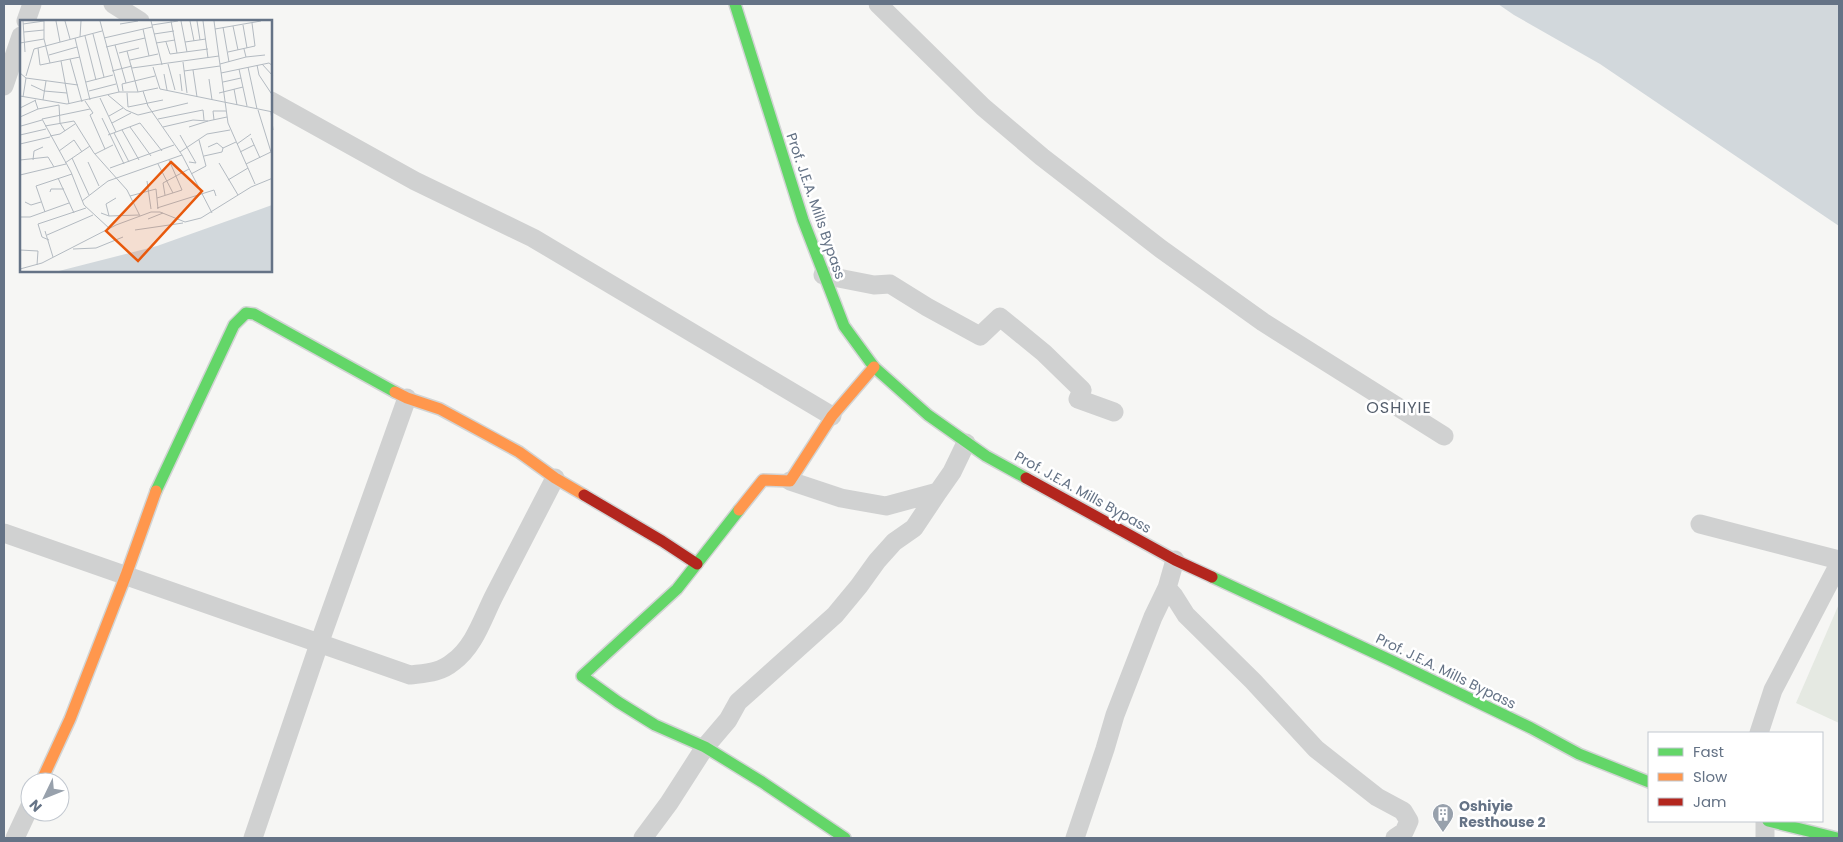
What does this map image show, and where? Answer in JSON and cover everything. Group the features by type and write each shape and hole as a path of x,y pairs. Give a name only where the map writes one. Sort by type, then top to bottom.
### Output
{"street":[{"path":"26,20 32,4"},
{"path":"113,4 138,20"},
{"name":"Prof. J.E.A. Mills Bypass","path":"736,4 822,276 844,326 874,367 928,415 966,443 1175,560 1401,665 1531,728 1579,754 1648,782"},
{"path":"878,4 983,107 1042,157 1161,249 1263,322 1444,436"},
{"path":"4,86 20,39"},
{"path":"272,102 415,181 533,238 832,416"},
{"path":"822,276 874,285 890,284 980,336 1000,317 1044,353 1082,390 1078,399 1114,412"},
{"path":"46,772 70,719 126,575 153,497 234,325 246,313 254,314 407,398 440,409 519,452 556,478 697,564"},
{"path":"790,481 832,416 874,367"},
{"path":"253,838 319,644 407,398"},
{"path":"643,838 669,803 705,747 728,720 738,702 825,625 894,542 914,528 952,472 966,443"},
{"path":"4,533 410,675 438,672 454,662 470,644 556,478"},
{"path":"845,838 762,782 705,747 655,725 618,702 582,676 677,589 763,480 790,481 841,498 886,506 938,492"},
{"path":"1700,524 1839,562 1773,690 1759,732"},
{"path":"1075,838 1115,715 1167,588 1175,560"},
{"path":"1167,588 1186,615 1253,681 1316,749 1376,797 1403,810 1409,820 1404,832 1395,838"},
{"path":"15,838 22,822"},
{"path":"1766,838 1767,822"},
{"path":"1771,822 1836,838"}],"shaded area":[{"path":"1498,4 1839,4 1839,226 1600,64"},
{"path":"1839,604 1839,723 1796,703"}],"traffic: fast":[{"path":"735,4 803,220 844,326 874,367 928,415 986,456 1026,478"},
{"path":"156,491 234,325 246,313 254,314 395,392"},
{"path":"739,510 677,589 582,676 618,702 655,725 705,747 762,782 845,838"},
{"path":"1212,577 1531,728 1579,754 1648,782"},
{"path":"1772,822 1837,838"}],"traffic: slow":[{"path":"739,510 763,480 790,481 832,416 874,367"},
{"path":"395,392 440,409 519,452 555,478 584,495"},
{"path":"46,772 70,719 126,575 156,491"}],"traffic: jam":[{"path":"1026,478 1175,560 1212,577"},
{"path":"584,495 697,564"}],"place":[{"name":"Oshiyie Resthouse 2","path":"1443,833"}],"district":[{"name":"OSHIYIE","path":"1399,407"}]}
